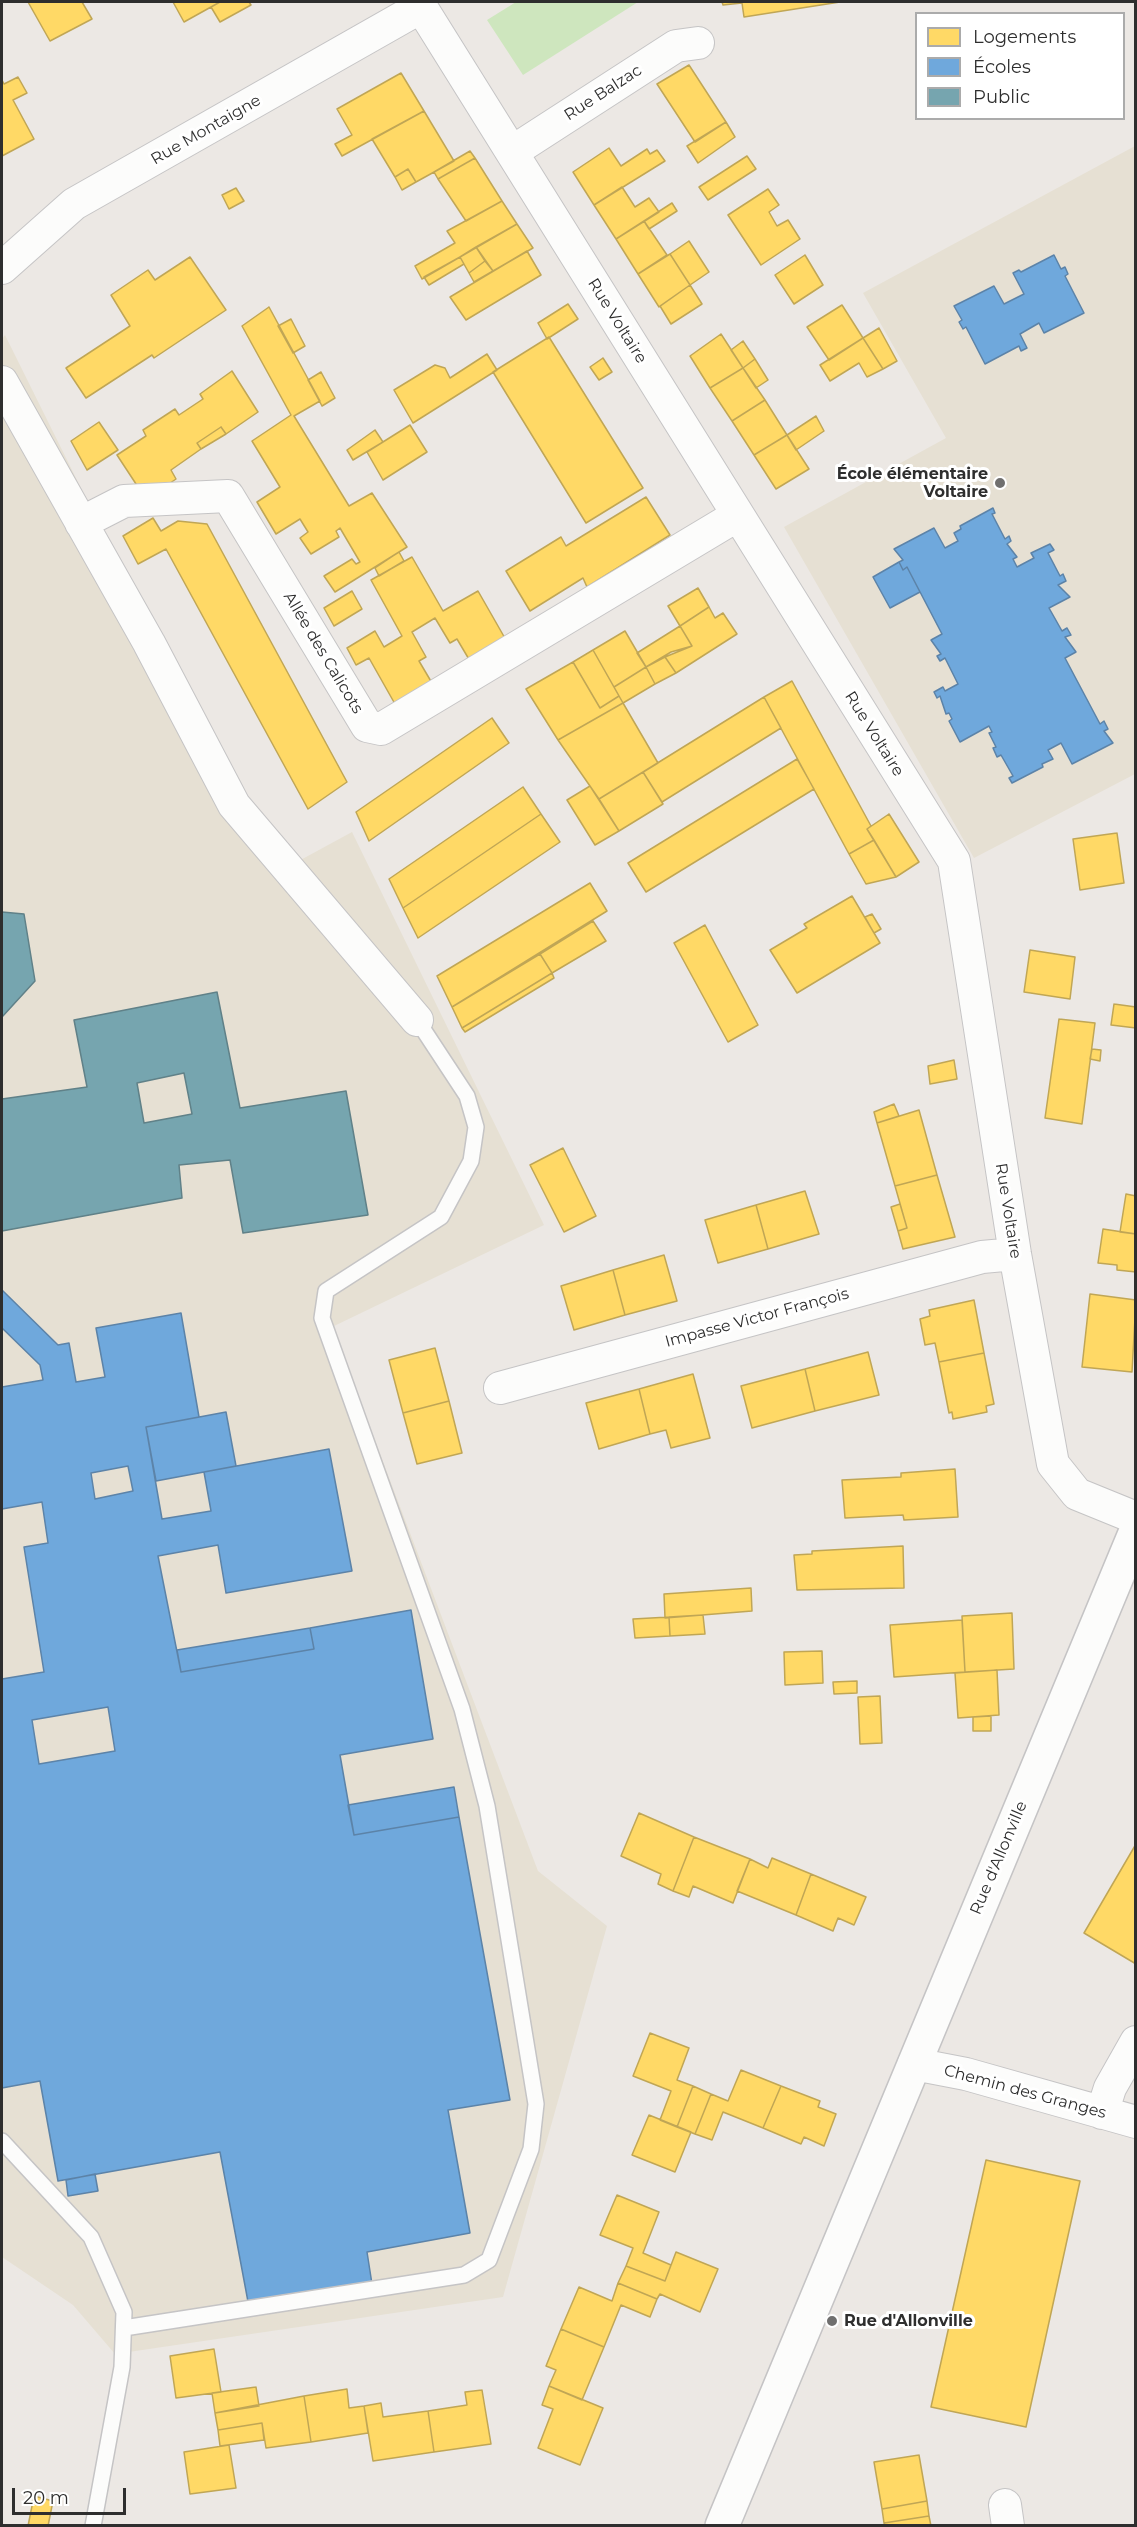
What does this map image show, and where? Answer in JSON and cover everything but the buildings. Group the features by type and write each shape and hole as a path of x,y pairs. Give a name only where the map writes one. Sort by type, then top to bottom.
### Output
{"main road":[{"name":"Rue d'Allonville","path":"722,2523 1136,1531"}],"street":[{"name":"Rue Voltaire","path":"419,4 954,861 1015,1254 1053,1464 1077,1494 1136,1518"},
{"name":"Rue Montaigne","path":"2,268 74,204 419,4"},
{"name":"Rue Balzac","path":"512,152 676,46 698,43"},
{"path":"2,382 149,643 234,805 417,1020"},
{"name":"Allée des Calicots","path":"81,523 124,501 228,496 367,726 381,729 738,515"},
{"name":"Impasse Victor François","path":"500,1388 982,1257 1015,1254"},
{"path":"1102,2113 1110,2088 1136,2042"},
{"name":"Chemin des Granges","path":"914,2064 966,2074 1136,2122"}],"lane":[{"path":"124,2328 464,2275 489,2260 531,2149 536,2104 487,1806 462,1709 322,1318 326,1291 441,1217 471,1161 476,1127 467,1096 417,1020"},
{"path":"2,2141 91,2237 124,2312 122,2367 93,2526"}],"shaded area":[{"name":"École élémentaire Voltaire","path":"1135,146 1135,774 974,858 784,527 946,438 863,293"},
{"path":"5,335 273,875 352,832 544,1225 332,1327 538,1871 607,1926 503,2297 115,2354 73,2305 2,2257 2,339"}],"green space":[{"path":"516,2 638,2 523,75 487,20"}],"place":[{"name":"École élémentaire Voltaire","path":"1000,483"},
{"name":"Rue d'Allonville","path":"832,2321"}]}
